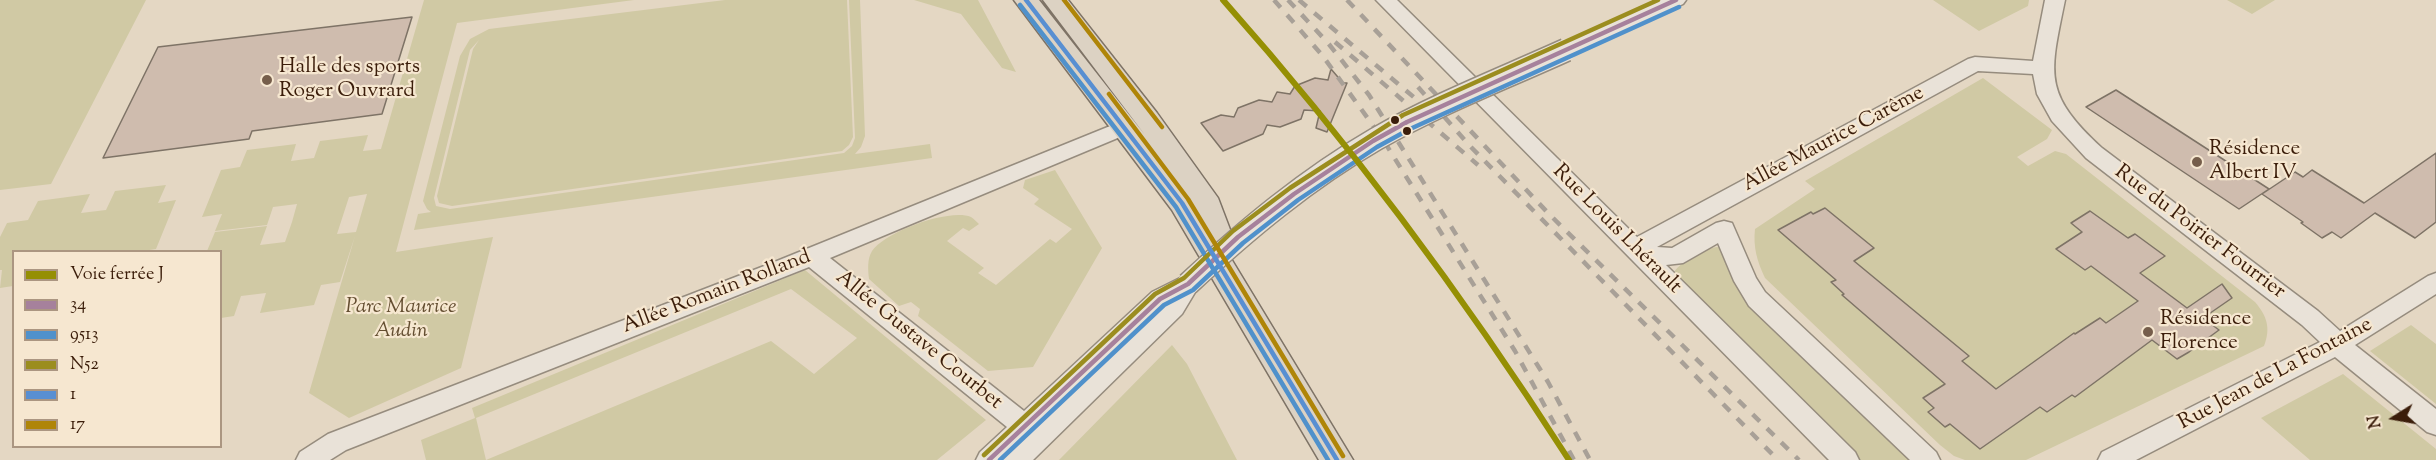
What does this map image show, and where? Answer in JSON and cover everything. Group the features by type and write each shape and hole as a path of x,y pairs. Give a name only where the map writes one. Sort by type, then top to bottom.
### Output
{"main road":[{"path":"1026,0 1182,203 1337,460"},
{"path":"1055,0 1148,120 1208,205 1242,301"}],"street":[{"name":"Rue Louis Lhérault","path":"1386,0 1846,460"},
{"path":"988,460 1160,299 1188,284 1238,237 1294,194 1373,141 1407,122 1676,0"},
{"name":"Rue du Poirier Fourrier","path":"2055,0 2043,68 2044,88 2058,114 2072,133 2094,153 2301,311 2353,358 2436,424"},
{"name":"Allée Maurice Carême","path":"1637,251 1975,64 2043,68"},
{"name":"Allée Romain Rolland","path":"309,460 337,442 812,256 1125,127"},
{"path":"1637,251 1675,257 1724,229 1746,281 1757,299 1927,460"},
{"name":"Allée Gustave Courbet","path":"812,256 1024,426"},
{"path":"1669,284 1675,257"},
{"name":"Rue Jean de La Fontaine","path":"2111,460 2265,384 2357,334 2436,282"},
{"path":"1016,460 1174,307 1188,284"}],"green space":[{"path":"0,0 146,0 51,184 0,190"},
{"name":"Parc Maurice Audin","path":"424,0 634,0 457,23 396,252 493,237 461,368 349,418 309,393 355,236 340,282 321,285 314,305 260,313 266,293 241,296 234,316 222,318 222,250 207,250 215,232 267,226 260,245 285,242 297,204 273,207 267,225 215,231 222,214 202,217 221,170 240,167 247,150 296,144 291,161 314,158 320,141 368,135 363,151 381,149","holes":["367,194 356,232 337,234 349,197"]},
{"path":"725,0 847,0 853,137 842,151 452,206 439,203 437,196 473,49 479,40 470,50 434,198 436,206 450,209 844,153 852,146 855,138 849,0 860,0 865,136 861,147 855,154 930,144 932,158 414,230 418,214 431,212 423,201 460,56 470,39 489,29"},
{"path":"914,0 978,0 1016,72 1002,68 961,14"},
{"path":"1933,0 2029,0 2028,6 1979,31"},
{"path":"2227,0 2275,0 2252,14"},
{"path":"1983,78 2052,130 2047,139 2017,157 2028,166 2055,151 2066,154 2255,302 2267,323 2264,346 2026,460 1965,460 1954,456 1940,445 1765,278 1756,254 1755,229 1815,189 1805,181"},
{"path":"1055,170 1102,248 1033,367 988,371 918,316 920,309 911,302 899,306 869,279 869,257 879,244 890,236 933,219 961,215 971,217 979,224 969,231 963,228 947,241 984,268 978,273 996,285 1050,239 1056,243 1072,229 1034,204 1039,199 1023,188 1025,180"},
{"path":"166,185 158,203 176,200 156,249 12,250 12,286 0,288 2,270 0,270 0,237 7,223 28,220 38,201 90,194 81,213 106,210 115,191"},
{"path":"1717,247 1725,249 1918,460 1860,460 1676,280 1674,272 1682,263 1699,253"},
{"path":"805,270 986,420 937,460 486,460 426,460 421,440 475,418 472,408","holes":["791,289 857,338 814,374 771,341 486,460 476,418"]},
{"path":"2411,325 2436,344 2436,404 2370,351"},
{"path":"1172,345 1187,364 1237,460 1059,460"},
{"path":"2343,374 2436,449 2436,460 2310,460 2261,418"}],"building":[{"name":"Halle des sports Roger Ouvrard","path":"412,17 382,114 252,131 249,139 103,158 158,47"},
{"path":"1331,69 1343,83 1347,83 1327,132 1316,128 1320,111 1304,110 1301,119 1280,127 1267,125 1263,134 1223,151 1201,123 1221,115 1234,117 1238,108 1259,100 1272,102 1277,92 1290,94 1295,86 1315,78 1328,80"},
{"path":"2116,90 2269,189 2239,209 2086,107"},
{"path":"2436,153 2436,222 2415,238 2375,213 2341,238 2332,232 2322,238 2262,194 2295,172 2303,177 2312,170 2364,203"},
{"name":"Résidence Florence","path":"1825,208 1874,248 1854,261 1969,356 1962,361 1996,389 2074,333 2100,318 2106,323 2138,301 2091,266 2085,270 2056,249 2082,232 2071,223 2090,211 2128,238 2135,234 2165,256 2140,273 2187,308 2222,284 2232,298 2203,318 2219,330 2189,352 2177,359 2152,340 2075,397 2072,395 2047,412 2040,407 1980,449 1950,424 1945,427 1928,412 1934,408 1923,398 1945,384 1842,295 1844,294 1831,282 1836,280 1778,230 1811,212 1813,214"}],"railway":[{"path":"1274,0 1322,55 1382,138 1515,351 1574,460"},
{"path":"1288,0 1328,43 1369,95 1548,382 1590,460"},
{"path":"1299,0 1429,110"},
{"path":"1347,0 1549,214 1799,460"},
{"path":"1335,42 1478,165"},
{"path":"1418,87 1469,145 1778,460"}],"rail line":[{"name":"J","path":"1223,0 1317,109 1406,222 1490,339 1569,460"}],"transit line":[{"name":"1","path":"1026,0 1182,203 1337,460"},
{"name":"17","path":"1064,0 1162,127"},
{"name":"N52","path":"984,455 1155,294 1184,278 1233,231 1290,188 1403,115 1658,0"},
{"name":"34","path":"989,460 1160,299 1188,284 1238,237 1294,194 1373,141 1407,122 1676,0"},
{"name":"9513","path":"1020,5 1176,207 1328,460"},
{"name":"9513","path":"1000,460 1164,305 1193,290 1243,243 1298,200 1377,147 1410,129 1679,7"},
{"name":"17","path":"1109,94 1188,199 1343,456"}],"place":[{"name":"Halle des sports Roger Ouvrard","path":"267,80"},
{"name":"Résidence Albert IV","path":"2197,162"},
{"name":"Résidence Florence","path":"2148,332"}]}
